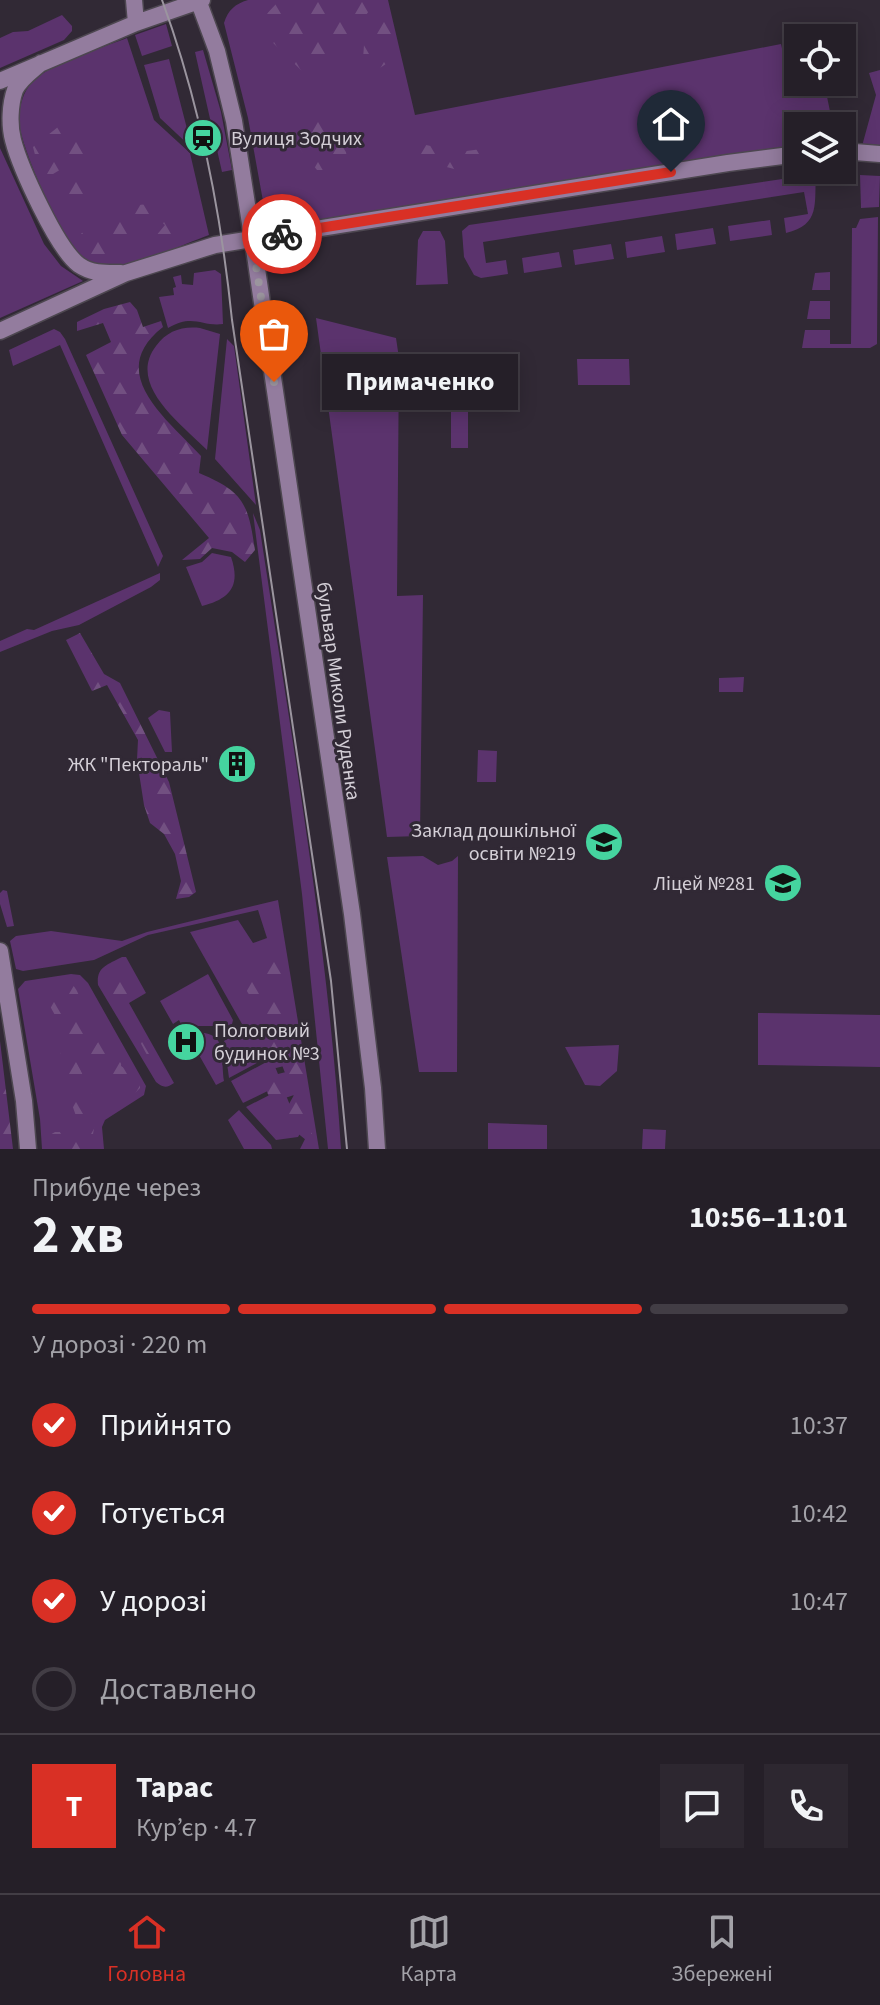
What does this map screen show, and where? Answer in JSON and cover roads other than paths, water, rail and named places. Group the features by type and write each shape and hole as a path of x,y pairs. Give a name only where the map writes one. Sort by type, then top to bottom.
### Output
{"street":[{"path":"134,0 136,23"},
{"path":"0,81 136,23 199,0"},
{"name":"бульвар Миколи Руденка","path":"199,0 217,51 234,121 352,914 373,1088 377,1149"},
{"path":"41,63 15,90 11,118 13,139 52,231 66,252 77,264 90,271 126,273"},
{"path":"856,152 880,154"},
{"path":"0,331 126,273 215,245 784,156"},
{"path":"0,951 24,1101 28,1149"}],"tram line":[{"path":"162,0 198,117 222,239 331,981 347,1149"}],"place":[{"name":"Вулиця Зодчих","path":"203,138"},
{"name":"Примаченко","path":"274,382"},
{"name":"ЖК \"Пектораль\"","path":"237,764"},
{"name":"Заклад дошкільної освіти №219","path":"604,842"},
{"name":"Ліцей №281","path":"783,883"},
{"name":"Пологовий будинок №3","path":"186,1042"}]}
